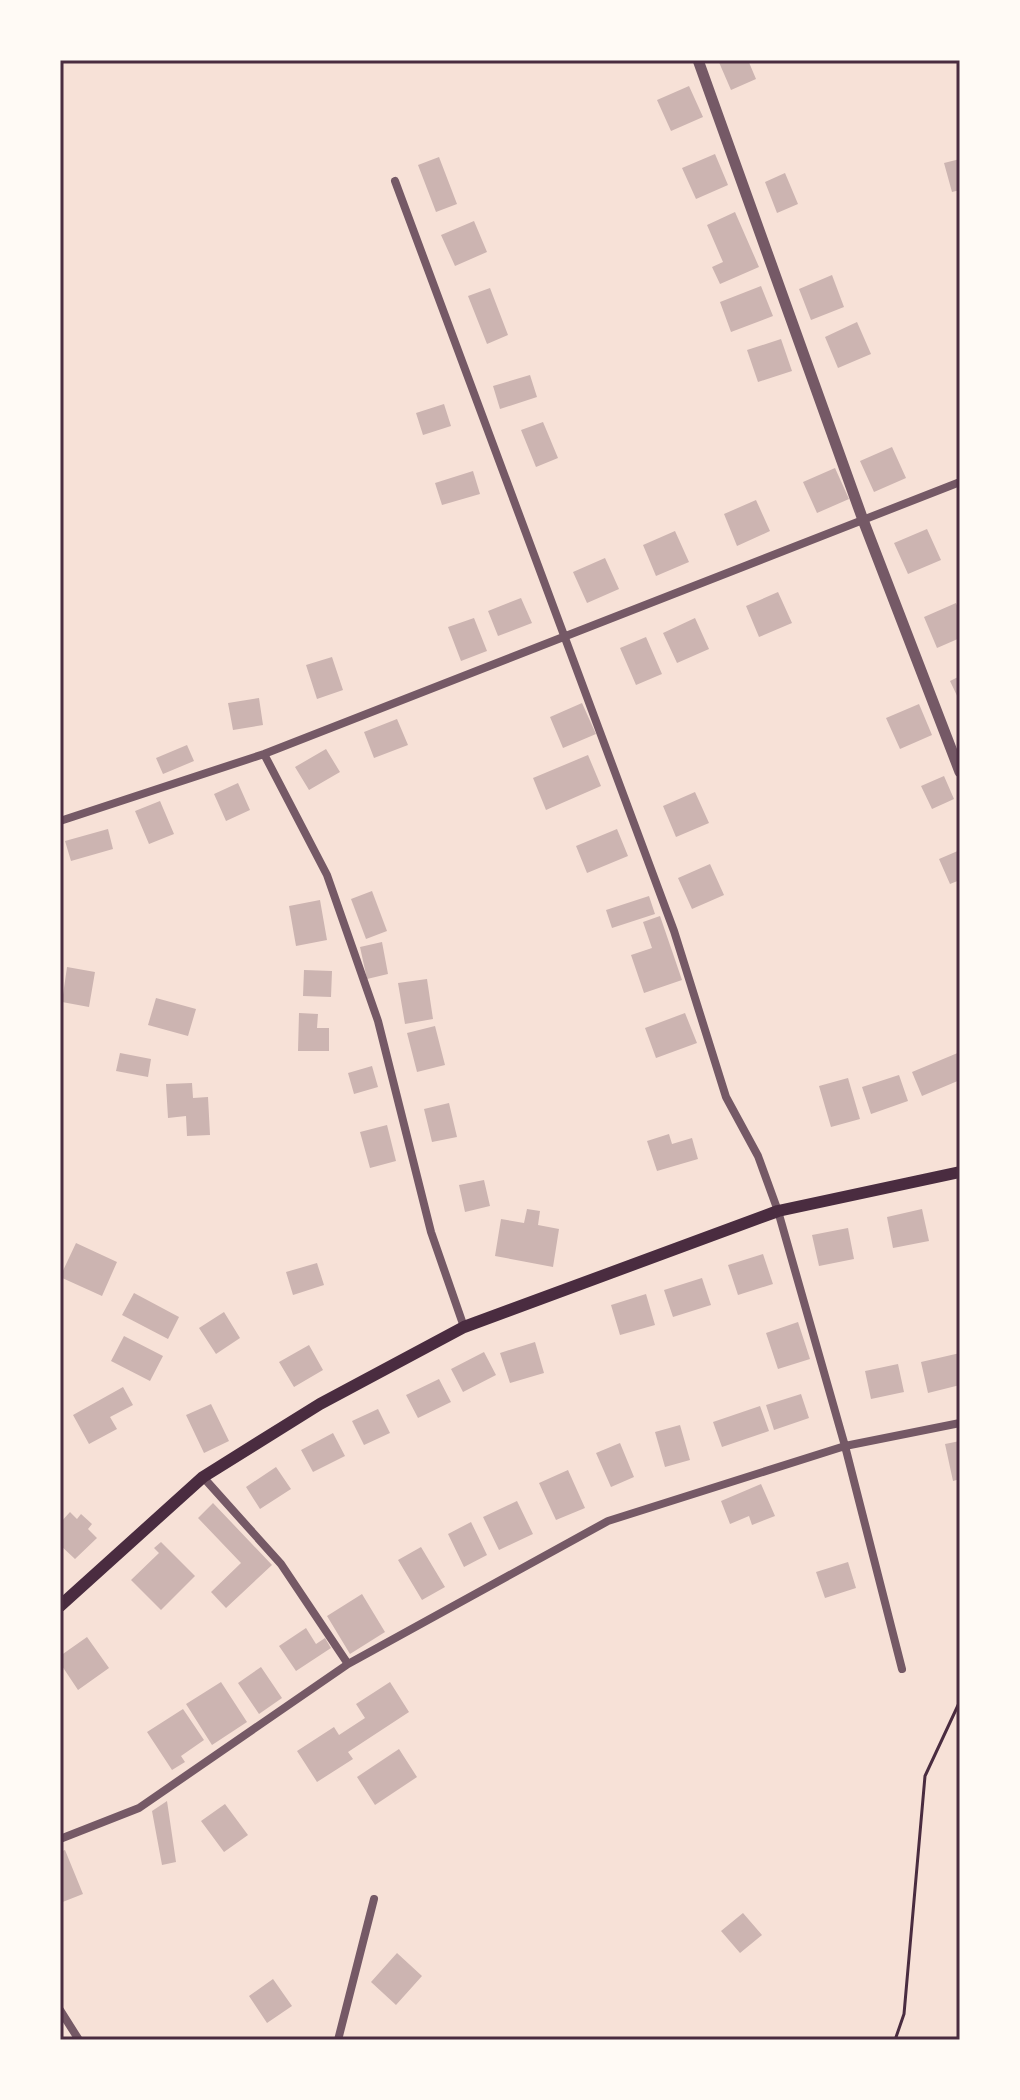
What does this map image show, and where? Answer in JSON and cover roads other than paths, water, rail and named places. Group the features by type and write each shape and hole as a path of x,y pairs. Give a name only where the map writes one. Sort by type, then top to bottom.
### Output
{"main road":[{"path":"60,1606 203,1477 320,1404 464,1327 778,1211 960,1172"}],"street":[{"path":"698,60 863,520 960,772"},
{"path":"395,181 674,931 726,1097 758,1156 778,1211 845,1446 902,1669"},
{"path":"60,821 264,754 960,482"},
{"path":"264,754 327,875 378,1021 431,1232 464,1327"},
{"path":"60,1839 139,1808 348,1664 608,1521 845,1446 960,1423"},
{"path":"203,1477 281,1564 348,1664"},
{"path":"338,2040 374,1899"},
{"path":"60,2010 79,2040"}]}
